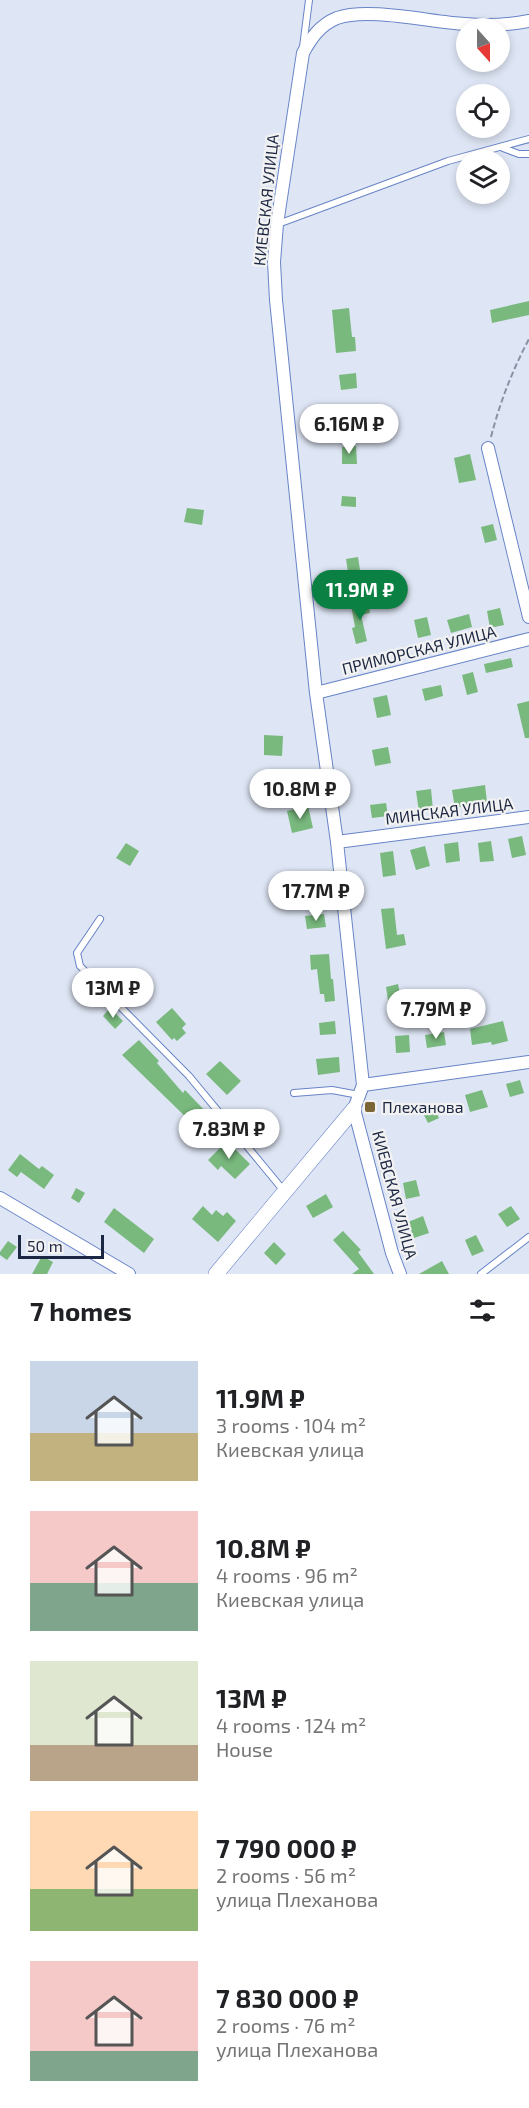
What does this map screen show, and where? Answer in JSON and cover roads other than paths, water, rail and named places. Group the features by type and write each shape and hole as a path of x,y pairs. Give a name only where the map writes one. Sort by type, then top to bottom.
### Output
{"street":[{"name":"КИЕВСКАЯ УЛИЦА","path":"400,1274 392,1253 359,1096 337,842 316,693 276,300 274,262 277,224 303,53 309,40 324,25 337,18 366,13 465,24 496,25 529,21"},
{"path":"488,448 529,617"},
{"name":"ПРИМОРСКАЯ УЛИЦА","path":"316,693 529,639"},
{"name":"МИНСКАЯ УЛИЦА","path":"337,842 529,817"},
{"path":"216,1274 285,1191 359,1096 529,1062"},
{"path":"0,1198 129,1274"}],"lane":[{"path":"303,53 309,0"},
{"path":"277,224 448,161 529,139"},
{"path":"502,148 529,154"},
{"path":"100,919 77,954 80,966 189,1076 285,1191"},
{"path":"294,1093 332,1090 359,1096"},
{"path":"481,1274 529,1237"}],"place":[{"name":"Плеханова","path":"370,1107"}]}
